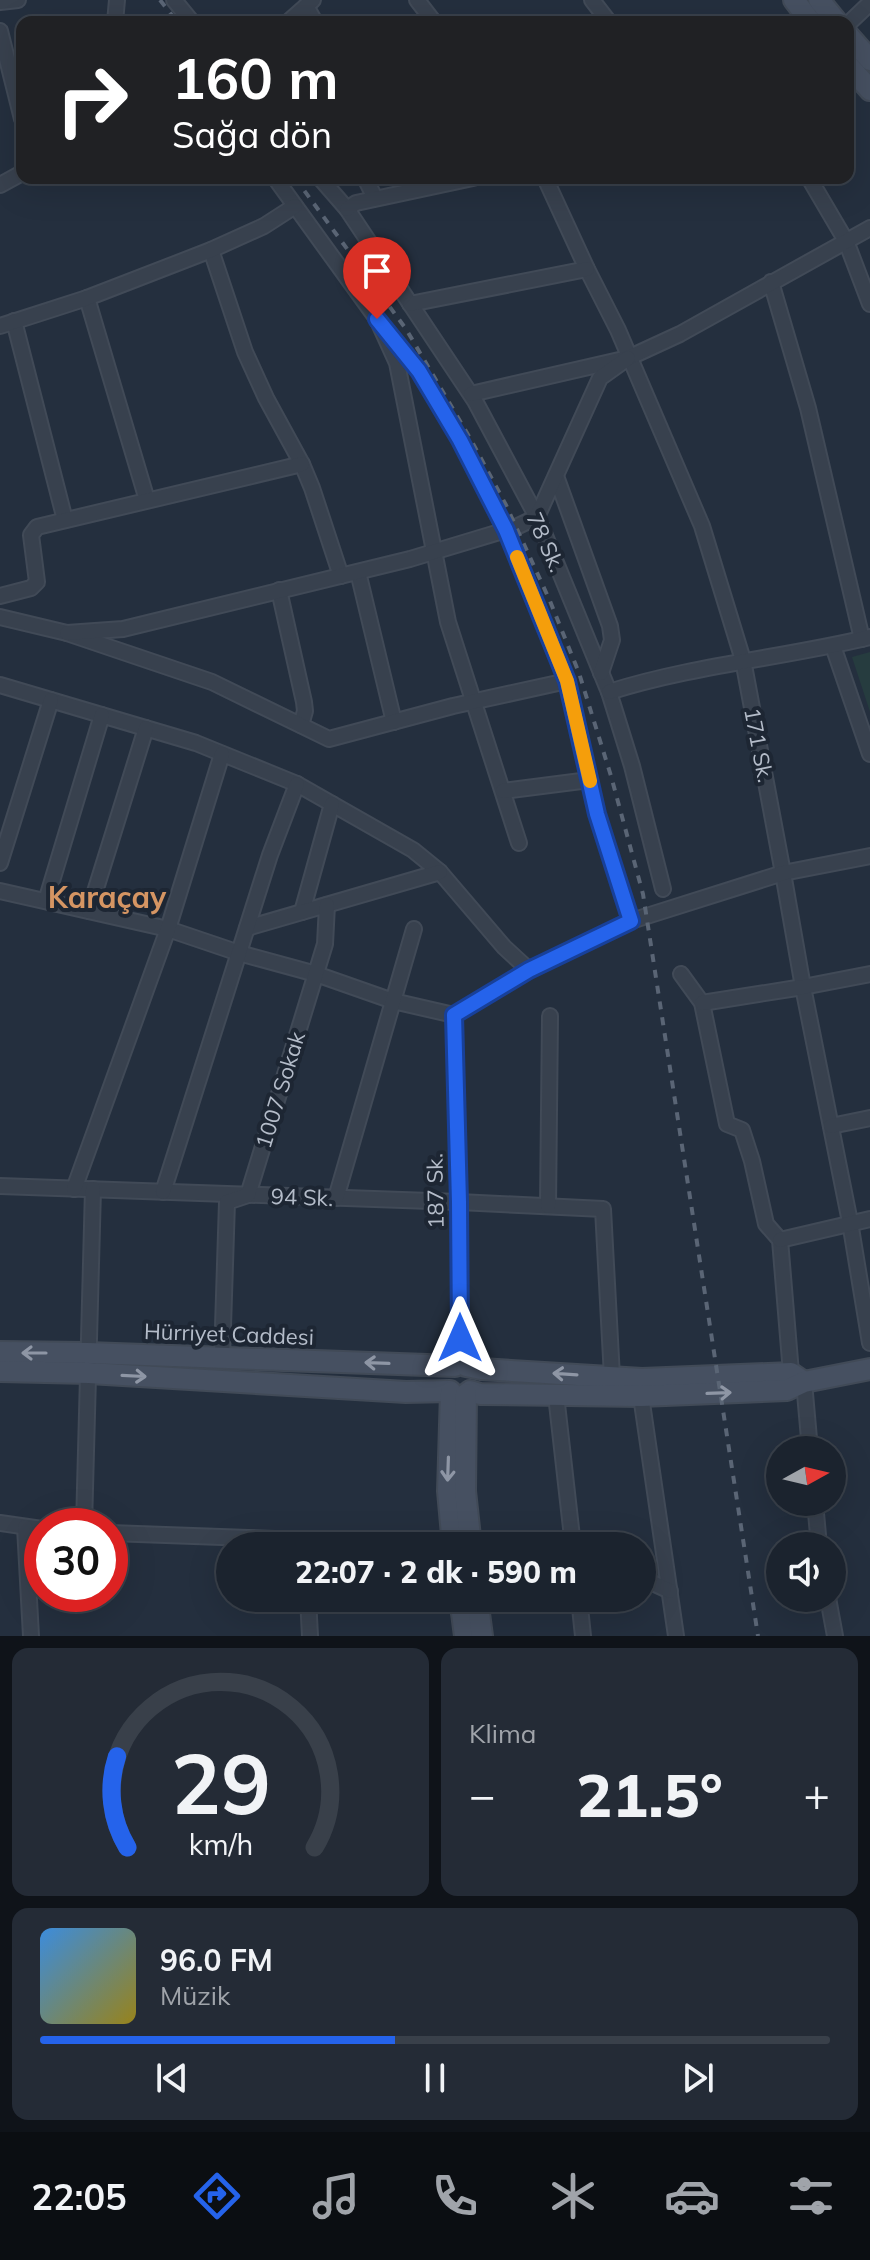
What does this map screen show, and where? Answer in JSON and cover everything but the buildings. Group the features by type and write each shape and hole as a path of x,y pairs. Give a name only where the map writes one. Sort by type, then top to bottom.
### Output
{"main road":[{"path":"794,0 806,16"},
{"path":"819,0 832,16"},
{"path":"854,42 870,60"},
{"path":"854,72 870,90"},
{"name":"Hürriyet Caddesi","path":"0,1352 406,1392 641,1396 787,1390 798,1377"},
{"name":"Hürriyet Caddesi","path":"0,1371 88,1363 222,1358 461,1366 612,1377 798,1377 870,1369"},
{"path":"459,1532 448,1491 459,1392 445,1382 445,1377 451,1368 461,1366"},
{"path":"462,1612 465,1636"},
{"path":"479,1612 482,1636"}],"street":[{"path":"0,2 18,0"},
{"path":"174,0 187,16"},
{"path":"417,0 429,16"},
{"path":"592,0 604,16"},
{"path":"854,18 870,3"},
{"path":"0,31 16,95"},
{"path":"279,184 377,319 419,371 460,440 506,530 567,681 597,814 631,921"},
{"name":"78 Sk.","path":"325,184 347,209 471,394 537,517 609,692"},
{"path":"368,184 375,198"},
{"path":"347,209 375,198 444,184"},
{"name":"171 Sk.","path":"548,184 618,330 702,526 743,660 850,1222 870,1343"},
{"path":"813,184 846,241 870,304"},
{"path":"65,520 7,324 87,298 211,250 264,226 295,206"},
{"path":"67,633 123,629 358,572 435,552 537,517 600,378 628,358 680,334 870,228"},
{"path":"211,250 250,364 302,464 341,576"},
{"path":"410,304 587,269"},
{"path":"663,889 632,766 609,692 642,681 866,638 808,408 771,282"},
{"path":"87,298 147,500"},
{"path":"377,319 397,363 448,622 519,843"},
{"path":"471,394 628,358"},
{"path":"0,596 36,585 38,576 32,532 37,527 302,464"},
{"path":"556,476 610,626 612,640 601,673"},
{"path":"358,572 394,722"},
{"path":"279,590 304,702 301,725"},
{"path":"0,617 67,633 212,682 329,739 567,681"},
{"path":"833,646 870,754"},
{"path":"0,685 196,743 297,784 413,850 440,872 504,947 529,970"},
{"path":"0,863 51,700"},
{"path":"46,901 102,715"},
{"path":"89,911 146,728"},
{"path":"74,1189 168,929 222,754"},
{"path":"503,791 589,780"},
{"path":"163,1192 270,855 297,784"},
{"path":"302,912 332,804"},
{"path":"0,891 168,929 393,1001 454,1015 529,970 631,921 783,873 870,856"},
{"path":"247,928 440,872"},
{"name":"1007 Sokak","path":"222,1358 227,1202 248,1195 325,944 327,905"},
{"path":"336,1198 414,929"},
{"path":"681,974 702,1003 727,1124 742,1130 766,1224 780,1240 808,1436"},
{"path":"702,1003 870,974"},
{"name":"187 Sk.","path":"454,1015 461,1366"},
{"path":"548,1206 550,1016"},
{"path":"831,1126 870,1118"},
{"name":"94 Sk.","path":"0,1186 603,1209 612,1377"},
{"path":"84,1508 93,1189"},
{"path":"780,1240 870,1219"},
{"path":"556,1395 572,1532"},
{"path":"641,1396 676,1636"},
{"path":"0,1523 24,1527"},
{"path":"128,1534 216,1538"},
{"path":"656,1584 670,1591"},
{"path":"30,1612 31,1636"},
{"path":"309,1612 310,1636"},
{"path":"580,1612 583,1636"},
{"path":"831,1612 835,1636"}],"green space":[{"path":"870,652 870,712 852,657"}],"railway":[{"path":"160,0 172,16"},
{"path":"299,184 406,329 470,438 506,505 579,673 643,894 758,1636"}],"slow traffic":[{"path":"517,557 567,681 590,781"}],"district":[{"name":"Karaçay","path":"107,898"}],"route":[{"path":"377,319 419,371 460,440 506,530 567,681 597,814 631,921 529,970 454,1015 460,1338"}]}
